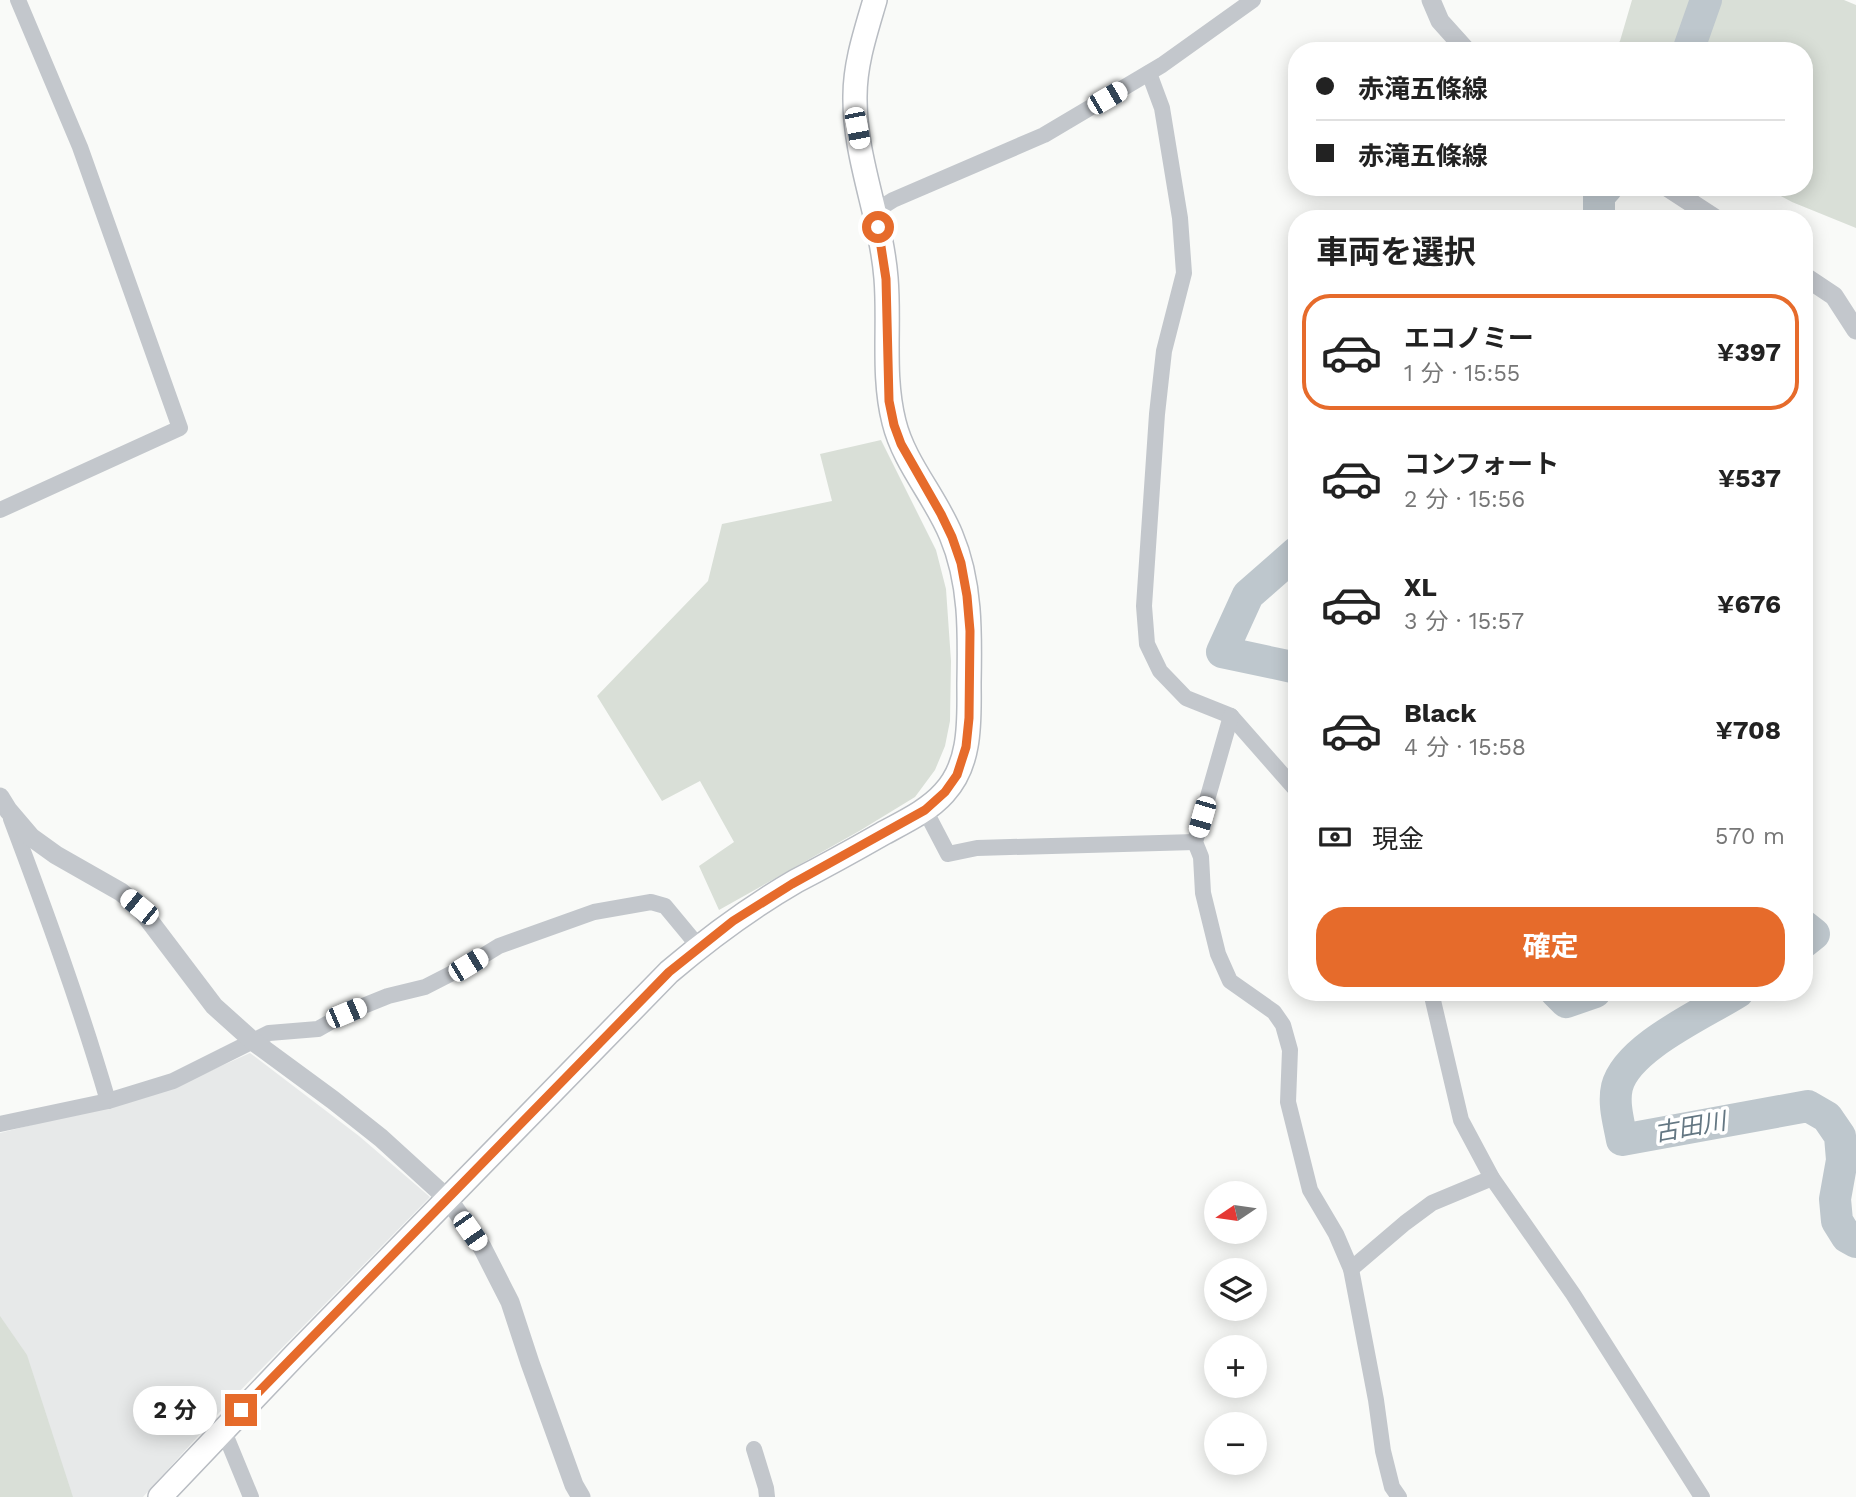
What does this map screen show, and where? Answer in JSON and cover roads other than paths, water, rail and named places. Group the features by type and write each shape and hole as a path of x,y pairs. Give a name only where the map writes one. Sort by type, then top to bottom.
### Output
{"main road":[{"path":"160,1497 223,1429 669,972 733,921 792,884 925,810 945,792 957,775 966,747 969,718 970,631 967,596 961,563 952,537 901,444 894,425 889,401 886,279 857,128 855,95 859,58 875,0"}],"street":[{"path":"0,510 180,428 80,147 18,0"},
{"path":"874,212 893,200 1044,135 1149,73 1253,0"},
{"path":"1431,0 1440,21 1459,42"},
{"path":"1149,73 1162,108 1180,218 1184,273 1164,351 1157,414 1144,606 1147,644 1160,671 1186,698 1231,716 1288,781"},
{"path":"1681,196 1702,210"},
{"path":"1813,282 1835,296 1856,330"},
{"path":"1231,716 1195,842 1201,857 1203,893 1218,954 1230,981 1274,1012 1283,1025 1290,1049 1288,1102 1310,1191 1336,1234 1351,1269 1383,1451 1392,1486 1399,1497"},
{"path":"4,804 31,836 47,849 121,892 139,907 214,1006 254,1042 381,1138 448,1199 482,1247 510,1302 574,1485 581,1497"},
{"path":"4,804 65,962 108,1101"},
{"path":"925,810 948,854 977,848 1195,842"},
{"path":"0,1124 108,1101 173,1082 269,1033 318,1028 388,996 425,987 499,946 594,912 651,902 665,906 699,947"},
{"path":"1433,1001 1461,1120 1492,1178 1573,1294 1702,1497"},
{"path":"1351,1269 1433,1203 1492,1178"},
{"path":"223,1429 251,1497"},
{"path":"754,1449 767,1497"}],"waterway":[{"name":"古田川","path":"1691,42 1706,0"},
{"name":"古田川","path":"1599,196 1599,210"},
{"name":"古田川","path":"1288,560 1248,595 1222,652 1288,666"},
{"name":"古田川","path":"1565,1001 1569,1001"},
{"name":"古田川","path":"1722,1001 1669,1032 1635,1058 1624,1072 1617,1087 1616,1100 1622,1140 1808,1106 1827,1117 1840,1136 1842,1160 1835,1199 1837,1221 1847,1237 1856,1242"}]}
